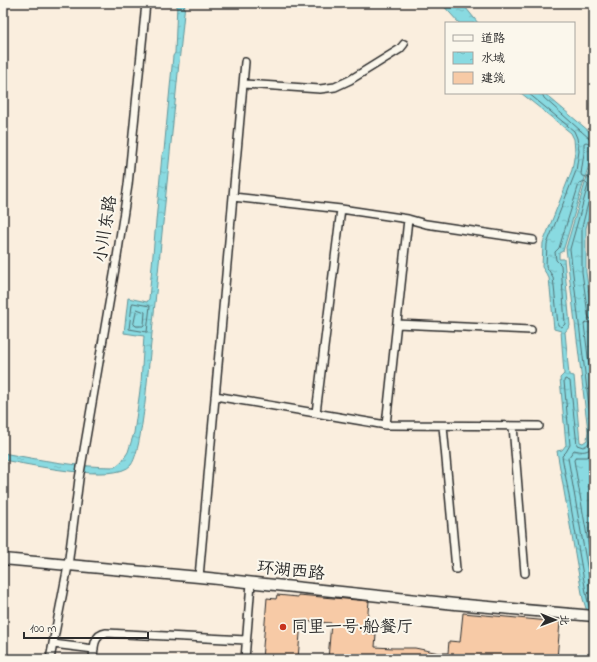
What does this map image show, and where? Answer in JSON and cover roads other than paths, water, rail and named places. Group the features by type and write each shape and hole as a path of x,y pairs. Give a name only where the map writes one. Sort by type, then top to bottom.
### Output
{"main road":[{"name":"环湖西路","path":"3,559 199,577 486,607 594,616"}],"street":[{"name":"小川东路","path":"50,659 68,566 78,479 83,458 128,185 146,3"},
{"path":"244,84 320,89 335,87 350,80 400,49 404,44"},
{"path":"199,577 245,62"},
{"path":"233,197 341,209 408,219 426,224 533,240"},
{"path":"316,413 341,209"},
{"path":"386,425 408,219"},
{"path":"397,324 531,330"},
{"path":"215,396 386,425 539,426"},
{"path":"443,426 456,569"},
{"path":"513,426 525,573"},
{"path":"245,659 251,583"},
{"path":"93,659 96,638 100,634 106,633 246,640"},
{"path":"53,644 94,649"}],"water":[{"path":"177,3 185,3 145,403 134,460 131,465 122,470 108,473 90,473 3,460 3,453 45,461 115,467 122,461 128,452 134,433 141,383 144,336 124,333 128,298 147,302 149,299 162,155 164,151 173,56 175,53"},
{"path":"441,3 462,3 477,22 458,22"},
{"path":"522,94 545,94 590,132 593,137 594,148 563,251 559,253 559,259 564,259 570,326 565,332 569,375 574,376 580,442 583,443 587,440 588,431 566,248 594,153 594,197 586,228 586,272 592,314 594,318 594,659 588,659 591,650 592,627 583,599 557,451 562,450 566,445 560,378 564,374 561,331 554,329 549,278 542,267 543,243 572,170 575,152 574,139 571,133"}],"place":[{"name":"同里一号·船餐厅","path":"283,627"}]}
